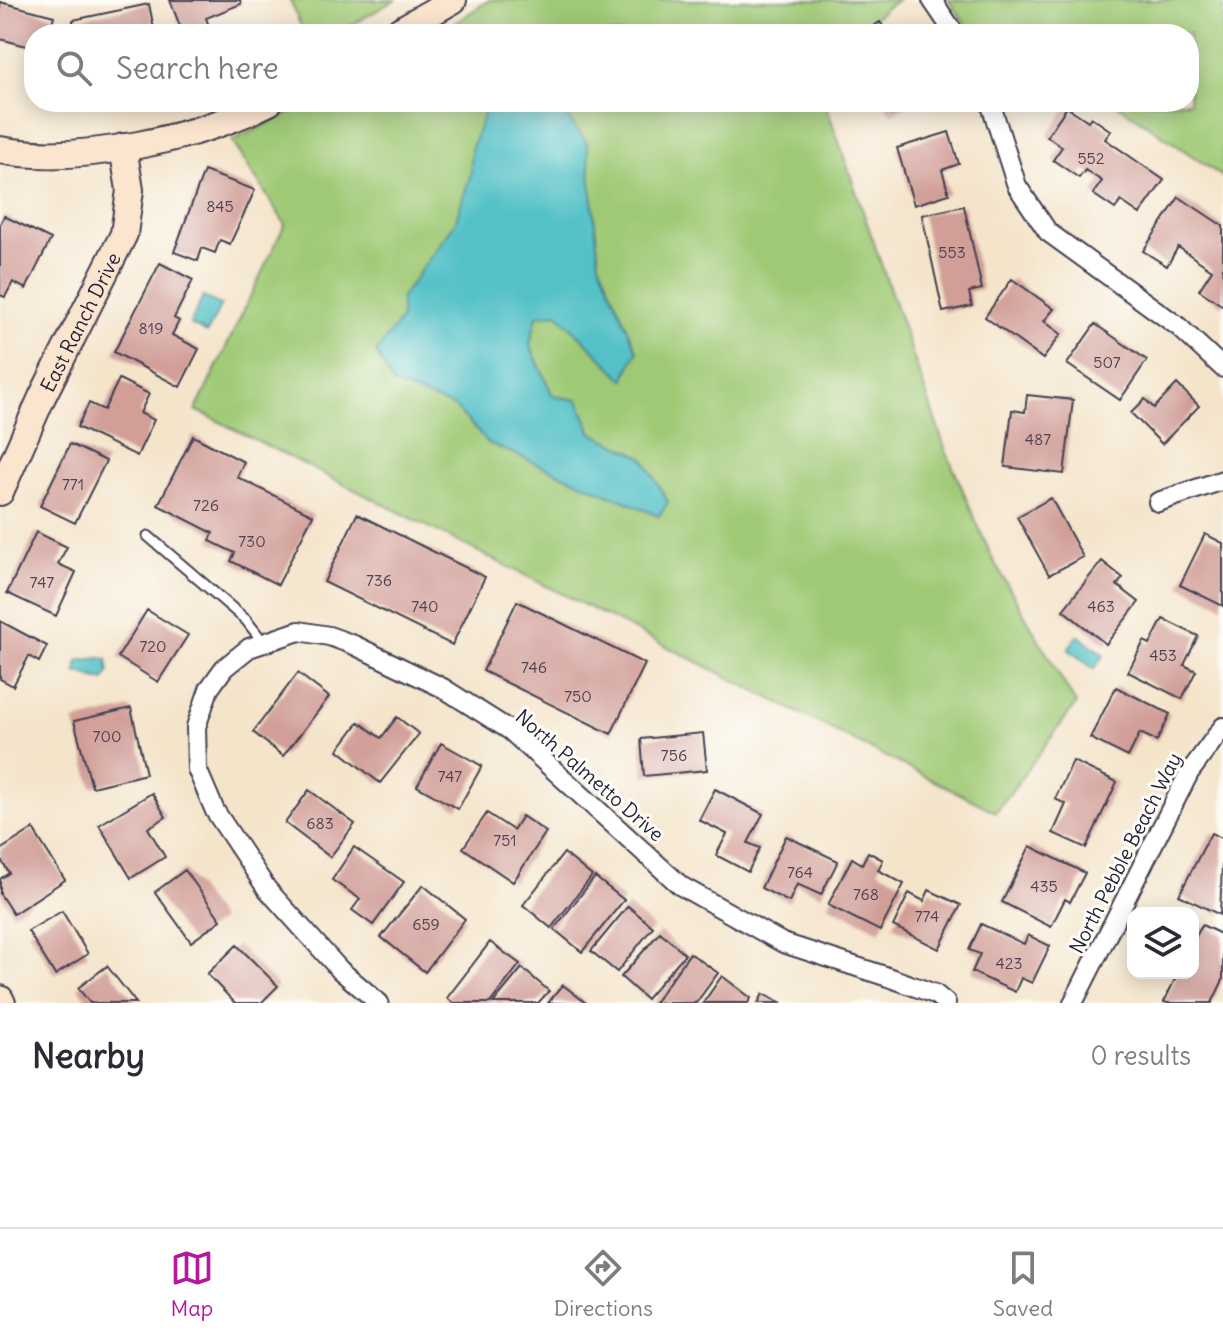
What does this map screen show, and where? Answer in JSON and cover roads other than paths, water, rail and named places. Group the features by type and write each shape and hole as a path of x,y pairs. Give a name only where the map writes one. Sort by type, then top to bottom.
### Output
{"street":[{"path":"411,24 453,0"},
{"path":"932,0 948,24"},
{"path":"0,150 67,153 123,147 191,130 241,112"},
{"path":"993,112 1017,186 1048,232 1179,327 1223,368"},
{"name":"East Ranch Drive","path":"0,492 42,397 124,234 130,190 123,147"},
{"path":"1158,502 1223,480"},
{"name":"North Palmetto Drive","path":"379,1003 340,970 267,889 215,811 197,769 196,727 209,689 224,668 249,648 299,631 329,636 443,688 511,731 681,886 783,943 935,994 946,1003"},
{"name":"North Pebble Beach Way","path":"1073,1003 1189,773 1223,727"}],"lane":[{"path":"148,536 246,620 264,643"}],"water":[{"path":"484,112 564,112 587,143 599,262 637,351 624,380 557,313 537,316 530,345 553,396 578,400 592,433 643,457 668,502 659,516 488,443 455,407 393,384 376,352 401,319 401,298 455,223 471,173 471,150"},
{"path":"203,297 221,305 207,333 190,324"},
{"path":"1078,635 1104,655 1094,669 1068,649"},
{"path":"107,659 109,672 104,681 76,672 78,661"}]}
